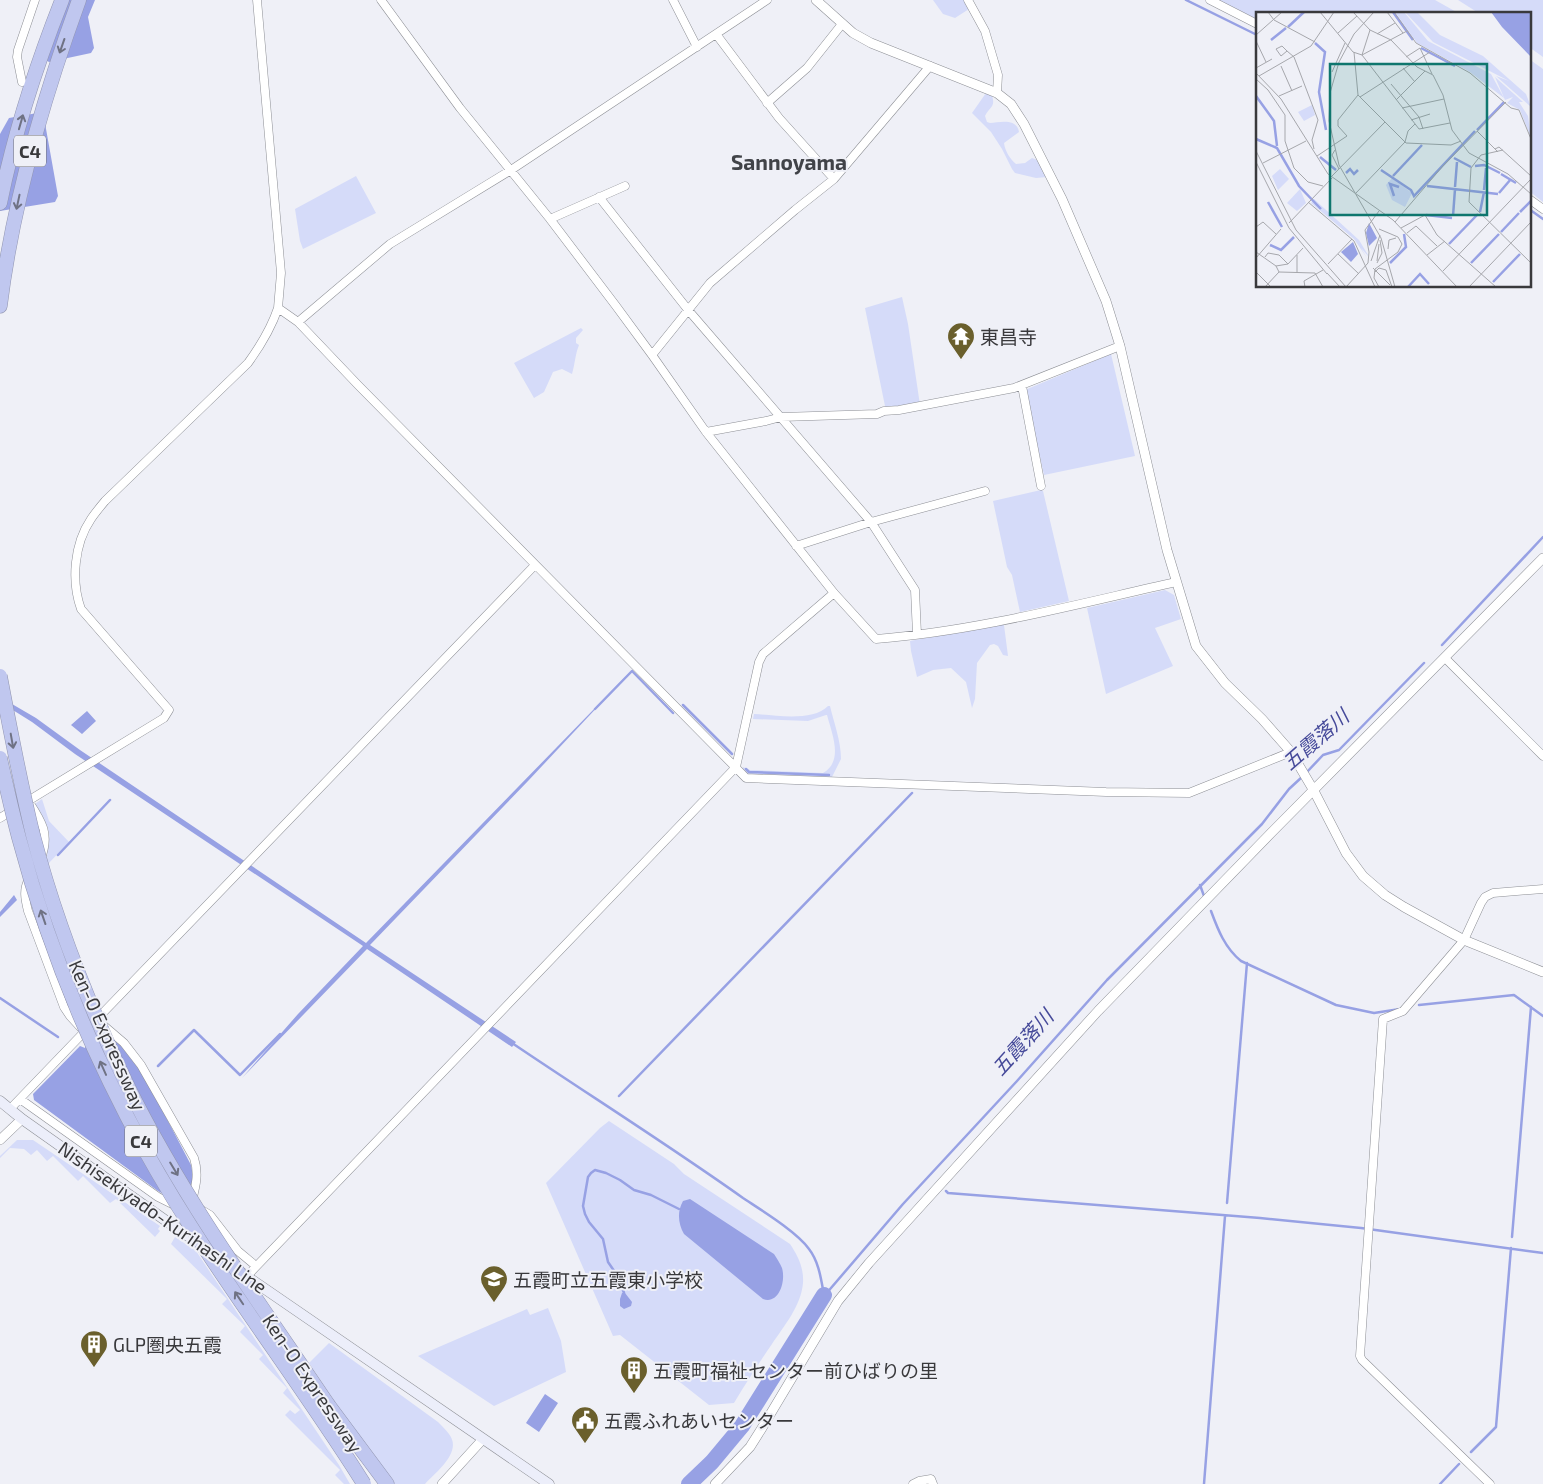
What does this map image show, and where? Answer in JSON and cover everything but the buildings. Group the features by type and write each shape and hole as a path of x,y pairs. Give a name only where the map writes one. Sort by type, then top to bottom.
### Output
{"highway":[{"name":"C4","path":"0,203 25,107 44,45 62,0"},
{"name":"C4","path":"0,306 17,204 36,128 60,50 79,0"},
{"name":"Ken-O Expressway","path":"0,676 14,752 34,836 55,909 84,987 119,1069 159,1144 211,1231 379,1484"},
{"name":"Ken-O Expressway","path":"0,758 19,838 42,913 70,992 106,1074 146,1151 199,1239 331,1432 364,1484"},
{"path":"329,1406 387,1484"}],"main road":[{"name":"Nishisekiyado-Kurihashi Line","path":"0,1101 22,1119 247,1276 549,1484"}],"street":[{"path":"22,82 17,57 18,50 36,0"},
{"path":"0,818 164,718 170,710 80,609 76,597 75,572 77,553 90,520 105,501 248,363 261,346 278,308 281,273 257,0"},
{"path":"381,0 460,108 550,219 652,355 706,432 834,594 876,639 1001,622 1176,582"},
{"path":"673,0 697,47"},
{"path":"298,322 390,244 511,170 767,0"},
{"path":"816,0 842,24 871,43 997,93 1011,104 1024,124 1062,199 1106,301 1120,346 1167,550 1196,646 1225,684 1262,719 1291,752 1346,853 1363,876 1385,895 1464,940 1543,972"},
{"path":"968,0 985,31 998,75 997,93"},
{"path":"1210,0 1256,23"},
{"path":"767,103 807,68 842,24"},
{"path":"716,34 767,103 834,179"},
{"path":"652,355 710,283 794,210 834,179 930,66"},
{"path":"550,219 625,186"},
{"path":"599,197 688,311 871,522 915,590 917,634"},
{"path":"1530,200 1543,209"},
{"path":"278,308 298,322 746,778 1106,792 1188,793 1291,752"},
{"path":"706,432 766,422 781,417 877,414 884,411 899,410 1022,386 1120,346"},
{"path":"1022,386 1041,486"},
{"path":"796,546 871,522 985,491"},
{"path":"715,1484 750,1447 838,1301 869,1263 1098,1011 1312,788 1445,658 1543,558"},
{"path":"10,1109 536,564"},
{"path":"247,1276 736,768 759,662 763,654 834,594"},
{"path":"1445,658 1543,756"},
{"path":"28,801 42,823 45,832 42,856 26,884 25,896 28,911 62,1002 70,1016 85,1031"},
{"path":"1490,1484 1369,1367 1360,1356 1383,1018 1403,1011 1464,940 1481,903 1486,897 1494,894 1543,889"},
{"path":"96,1020 124,1042 141,1065 194,1158 198,1177 190,1206"},
{"path":"20,1099 158,1197 174,1205 200,1209 210,1215 238,1251 256,1266"},
{"path":"0,1140 22,1119"},
{"path":"442,1484 483,1439"},
{"path":"913,1484 931,1479 933,1484"}],"shaded area":[{"path":"933,0 964,0 969,9 955,18 943,14"},
{"path":"1218,0 1435,0 1456,12 1256,12 1256,19"},
{"path":"1458,0 1543,0 1543,57 1530,48 1530,12 1477,12"},
{"path":"1530,60 1543,69 1543,202 1530,192"},
{"path":"986,93 992,96 993,102 992,107 985,116 987,122 1008,122 1018,128 1019,132 1004,143 1010,157 1016,164 1025,163 1032,158 1039,161 1047,177 1036,178 1015,173 1012,169 991,132 972,113"},
{"path":"356,176 376,213 303,249 295,209"},
{"path":"902,297 920,405 887,409 865,308"},
{"path":"581,328 583,330 576,338 576,343 579,345 572,374 562,369 553,372 544,392 534,398 514,363"},
{"path":"1111,354 1135,456 1044,475 1025,390"},
{"path":"1043,491 1069,601 1020,612 1012,575 1007,567 993,501"},
{"path":"1165,590 1174,595 1181,619 1155,628 1173,666 1106,694 1087,608"},
{"path":"1000,624 1004,625 1008,656 1003,655 998,646 994,644 990,645 977,663 975,699 972,708 966,682 951,668 933,670 917,677 910,641"},
{"path":"830,706 837,732 841,759 831,779 749,775 743,770 743,767 750,770 823,773 833,762 835,754 827,715 808,721 753,719 754,714 803,716 821,711"},
{"path":"42,799 49,821 69,842 48,864 49,833 35,804"},
{"path":"609,1121 674,1164 684,1174 790,1244 798,1258 803,1278 799,1300 787,1323 734,1403 709,1405 620,1335 613,1336 546,1183"},
{"path":"17,1140 33,1140 160,1226 158,1229 160,1231 155,1237 116,1199 110,1203 83,1176 78,1181 53,1156 47,1161 37,1150 31,1155 24,1149 10,1148 0,1158"},
{"path":"175,1237 196,1251 339,1465 350,1484 344,1484 335,1475 340,1470 285,1415 290,1410 295,1414 300,1410 283,1393 287,1388 259,1359 263,1355 240,1332 245,1326 222,1304 227,1299 171,1244"},
{"path":"548,1308 561,1341 566,1372 494,1406 418,1356 527,1309 530,1315"},
{"path":"329,1343 438,1422 449,1434 453,1448 450,1455 441,1468 425,1484 394,1484 352,1427 309,1363"}],"water":[{"path":"55,0 95,0 88,17 94,48 91,53 49,62 44,59 40,39 53,22"},
{"path":"43,112 58,196 55,202 0,211 0,134 9,118"},
{"path":"633,669 370,945 516,1042 512,1047 367,949 242,1078 298,1014 363,946 0,702 0,697 36,718 80,750 366,943"},
{"path":"87,711 96,721 82,734 71,725"},
{"path":"14,895 17,900 0,917 0,912"},
{"path":"102,1025 145,1077 191,1165 193,1176 189,1198 185,1200 177,1200 158,1191 34,1100 33,1094 80,1046 85,1048 92,1032"},
{"path":"690,1199 774,1254 781,1266 783,1279 780,1291 773,1299 763,1299 684,1234 679,1222 679,1213 683,1201"},
{"path":"622,1293 625,1293 632,1302 631,1306 624,1309 620,1306"},
{"path":"545,1394 558,1403 539,1432 526,1423"}],"waterway":[{"name":"五霞落川","path":"1186,0 1256,35"},
{"name":"五霞落川","path":"1530,210 1543,219"},
{"name":"五霞落川","path":"1442,645 1543,537"},
{"name":"五霞落川","path":"1306,773 1323,755 1339,750 1424,663"},
{"path":"595,709 632,671 673,713"},
{"path":"683,705 732,754"},
{"path":"746,769 749,772 829,775"},
{"name":"五霞落川","path":"825,1295 903,1204 1107,980 1262,824 1289,789 1302,777"},
{"path":"619,1096 912,793"},
{"path":"58,855 110,800"},
{"path":"1200,885 1204,896"},
{"path":"1211,911 1226,944 1241,961 1336,1005 1374,1013 1400,1009"},
{"path":"1227,1203 1247,963"},
{"path":"1419,1005 1514,995 1543,1016"},
{"path":"0,998 58,1037"},
{"path":"1512,1237 1531,1007"},
{"path":"158,1066 194,1030 240,1075 280,1034"},
{"path":"512,1043 686,1158 788,1229 803,1242 815,1259 824,1295"},
{"path":"624,1293 619,1278 608,1262 603,1239 585,1214 583,1206 588,1177 595,1170 606,1173 634,1190 651,1195 679,1209"},
{"path":"946,1191 948,1193 1361,1228 1543,1253"},
{"path":"1204,1484 1225,1216"},
{"path":"1471,1452 1496,1427 1511,1248"},
{"name":"五霞落川","path":"689,1484 712,1462 742,1426 824,1295"},
{"path":"1440,1484 1459,1464"}],"place":[{"name":"東昌寺","path":"961,360"},
{"name":"五霞町立五霞東小学校","path":"494,1303"},
{"name":"GLP圏央五霞","path":"94,1368"},
{"name":"五霞町福祉センター前ひばりの里","path":"634,1394"},
{"name":"五霞ふれあいセンター","path":"585,1444"}],"district":[{"name":"Sannoyama","path":"789,161"}]}
